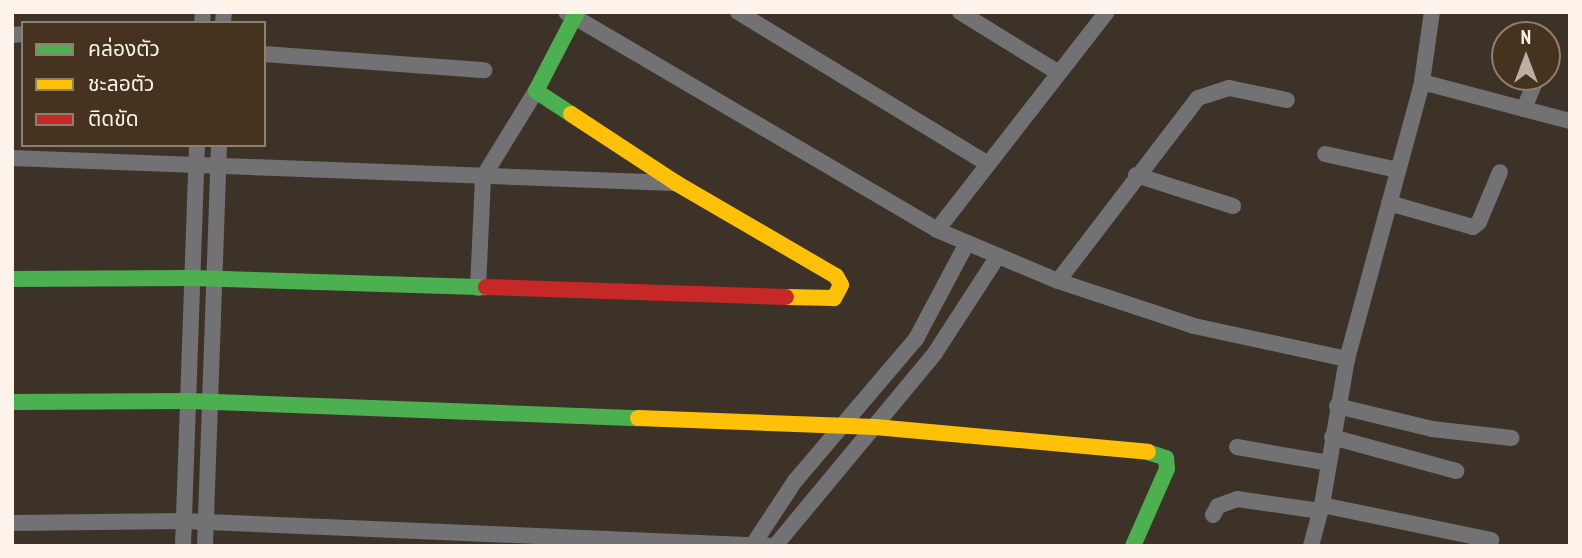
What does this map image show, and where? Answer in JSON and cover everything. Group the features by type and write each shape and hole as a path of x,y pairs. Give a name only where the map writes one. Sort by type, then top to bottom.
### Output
{"street":[{"path":"738,12 986,163"},
{"path":"960,12 1057,72"},
{"path":"937,230 986,163 1107,12"},
{"path":"1311,546 1321,508 1347,359 1422,82 1432,12"},
{"path":"478,288 483,177 536,91 573,13 937,230 1058,281 1194,326 1347,359"},
{"path":"266,54 484,70"},
{"path":"1422,82 1570,121"},
{"path":"1058,281 1136,175 1198,98 1215,90 1228,88 1287,100"},
{"path":"12,279 192,278 821,300 838,293 836,276 676,183 536,91"},
{"path":"1524,109 1531,91"},
{"path":"183,546 197,147"},
{"path":"205,546 219,147"},
{"path":"1325,153 1398,170"},
{"path":"12,158 676,183"},
{"path":"1389,203 1473,227 1479,222 1500,172"},
{"path":"1136,175 1233,206"},
{"path":"752,545 795,481 916,339 967,243"},
{"path":"12,523 183,521 774,546 935,353 998,256"},
{"path":"12,402 188,401 875,427 1156,453 1166,458 1167,469 1133,546"},
{"path":"1337,406 1432,429 1511,438"},
{"path":"1332,437 1456,471"},
{"path":"1237,447 1329,463"},
{"path":"1213,515 1218,506 1237,499 1321,508 1491,540"}],"traffic: fast":[{"path":"571,114 536,91 577,12"},
{"path":"12,279 192,278 486,287"},
{"path":"12,402 188,401 638,418"},
{"path":"1133,546 1167,469 1166,458 1148,452"}],"traffic: slow":[{"path":"571,114 676,183 836,276 841,285 834,298 786,297"},
{"path":"638,418 875,427 1148,452"}],"traffic: jam":[{"path":"486,287 786,297"}]}
